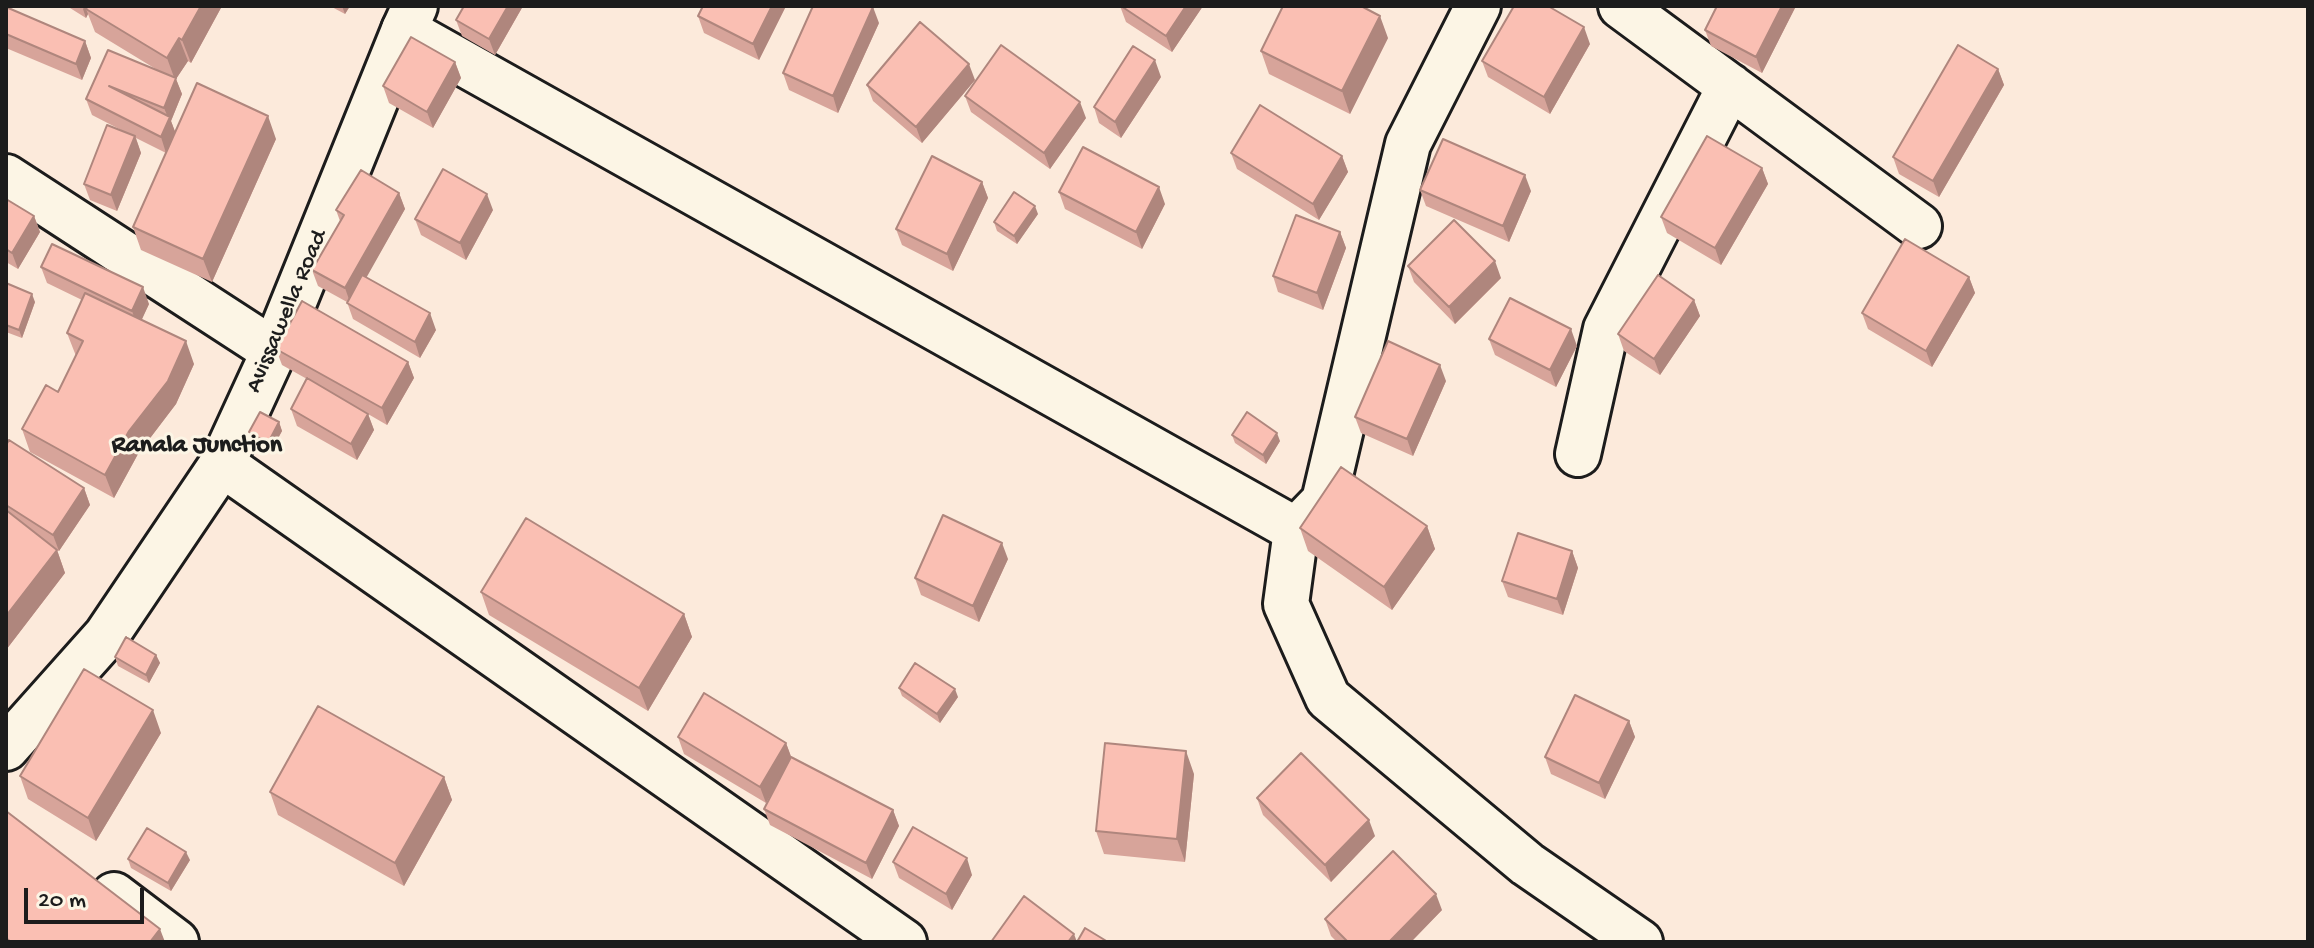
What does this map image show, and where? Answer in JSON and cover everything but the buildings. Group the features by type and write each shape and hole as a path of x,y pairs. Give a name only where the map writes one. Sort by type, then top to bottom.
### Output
{"street":[{"path":"1478,6 1408,144 1324,501 1296,530 1286,604 1328,698 1527,864 1640,942"},
{"path":"1621,6 1919,226"},
{"path":"409,18 1296,530"},
{"name":"Avissawella Road","path":"6,748 106,636 222,464 274,351 409,18"},
{"path":"1578,454 1606,329 1730,86"},
{"path":"6,177 274,351"},
{"path":"222,464 904,942"},
{"path":"79,868 176,942"}],"district":[{"name":"Ranala Junction","path":"197,447"}]}
